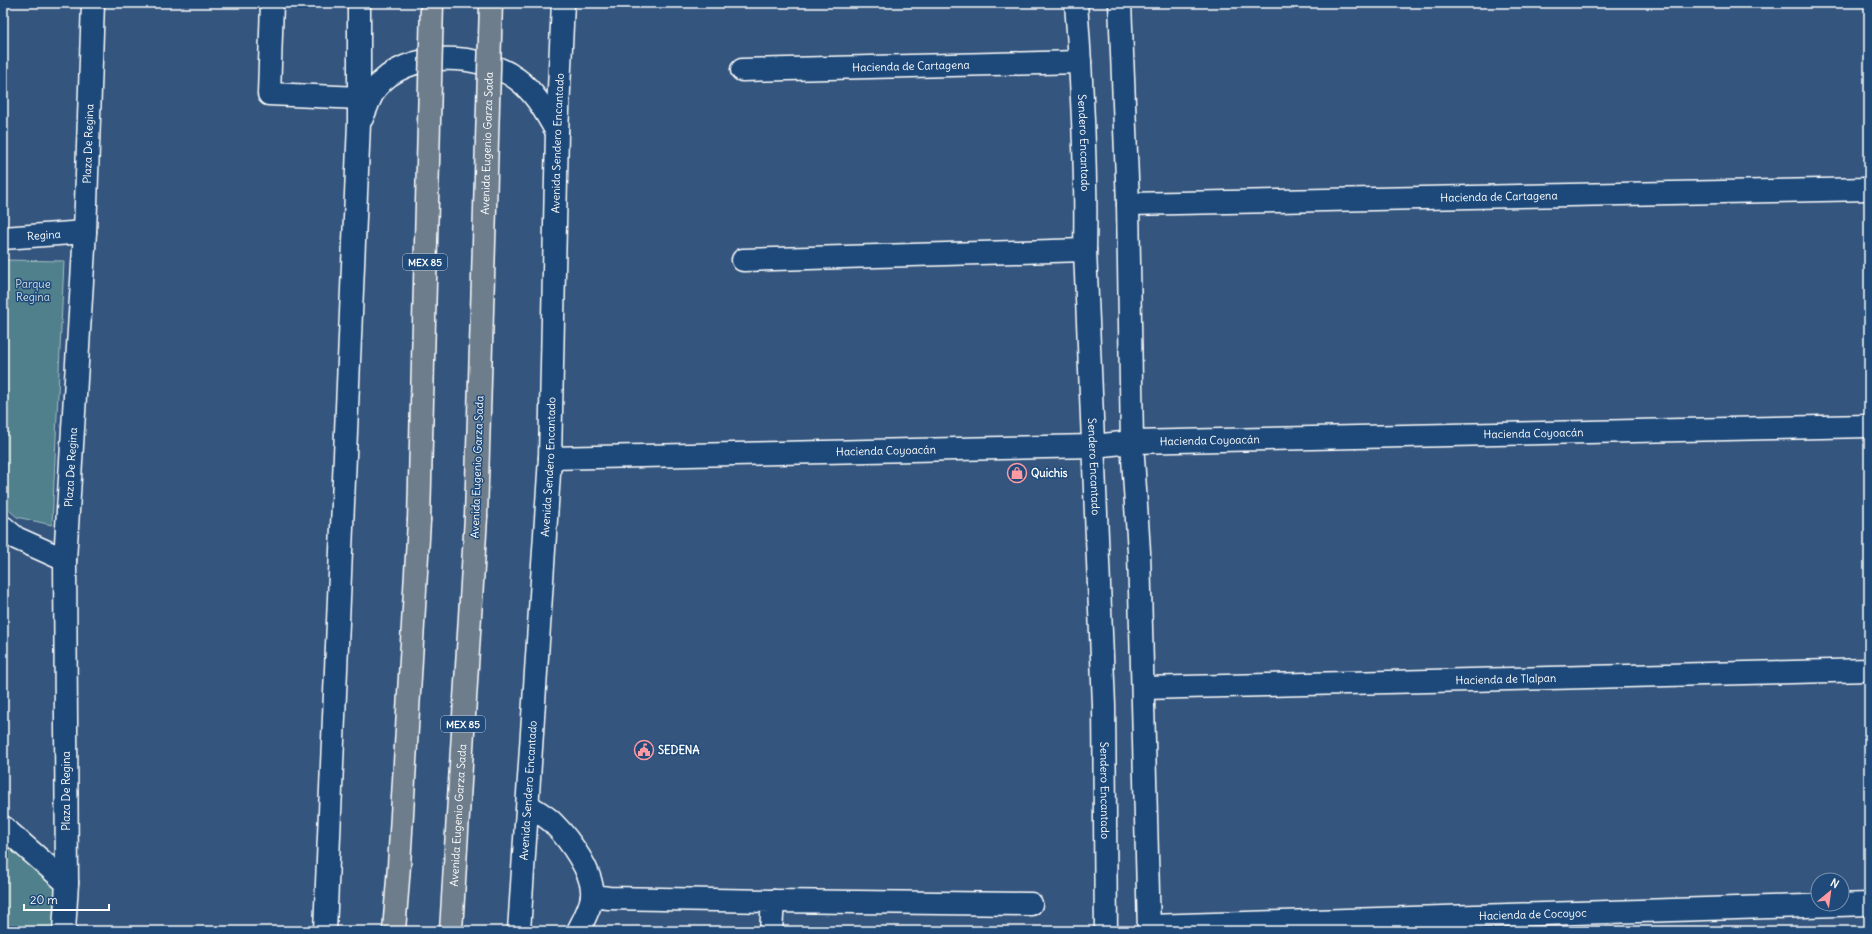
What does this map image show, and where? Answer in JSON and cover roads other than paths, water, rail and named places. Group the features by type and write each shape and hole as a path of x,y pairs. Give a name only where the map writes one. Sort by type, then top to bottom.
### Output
{"highway":[{"name":"MEX 85","path":"394,931 419,520 432,3"},
{"name":"Avenida Eugenio Garza Sada","path":"451,931 476,517 491,3"}],"street":[{"name":"Plaza De Regina","path":"64,931 67,883 66,560 85,232 93,3"},
{"path":"272,3 269,94 360,98"},
{"path":"325,931 360,98 360,3"},
{"name":"Avenida Sendero Encantado","path":"519,931 550,458 557,132 562,3"},
{"name":"Sendero Encantado","path":"1076,3 1086,197 1084,250 1104,705 1106,931"},
{"path":"1120,3 1128,204 1132,442 1139,552 1149,928"},
{"path":"359,123 376,88 393,73 424,60 452,58 488,64 517,79 538,99 557,132"},
{"name":"Hacienda de Cartagena","path":"742,70 1080,62"},
{"name":"Hacienda de Cartagena","path":"1128,204 1869,189"},
{"name":"Regina","path":"3,238 85,232"},
{"path":"743,260 1084,250"},
{"name":"Hacienda Coyoacán","path":"550,458 1093,446 1132,442 1869,426"},
{"path":"3,527 16,538 66,560"},
{"name":"Hacienda de Tlalpan","path":"1143,688 1869,670"},
{"path":"528,805 552,822 571,843 583,862 592,896 588,910 578,931"},
{"path":"3,828 67,883"},
{"path":"592,896 609,898 773,901 1031,904"},
{"path":"771,931 773,901"},
{"name":"Hacienda de Cocoyoc","path":"1149,928 1869,904"}],"place":[{"name":"Quichis","path":"1017,473"},
{"name":"SEDENA","path":"644,750"}],"park label":[{"name":"Parque Regina","path":"33,290"}]}
